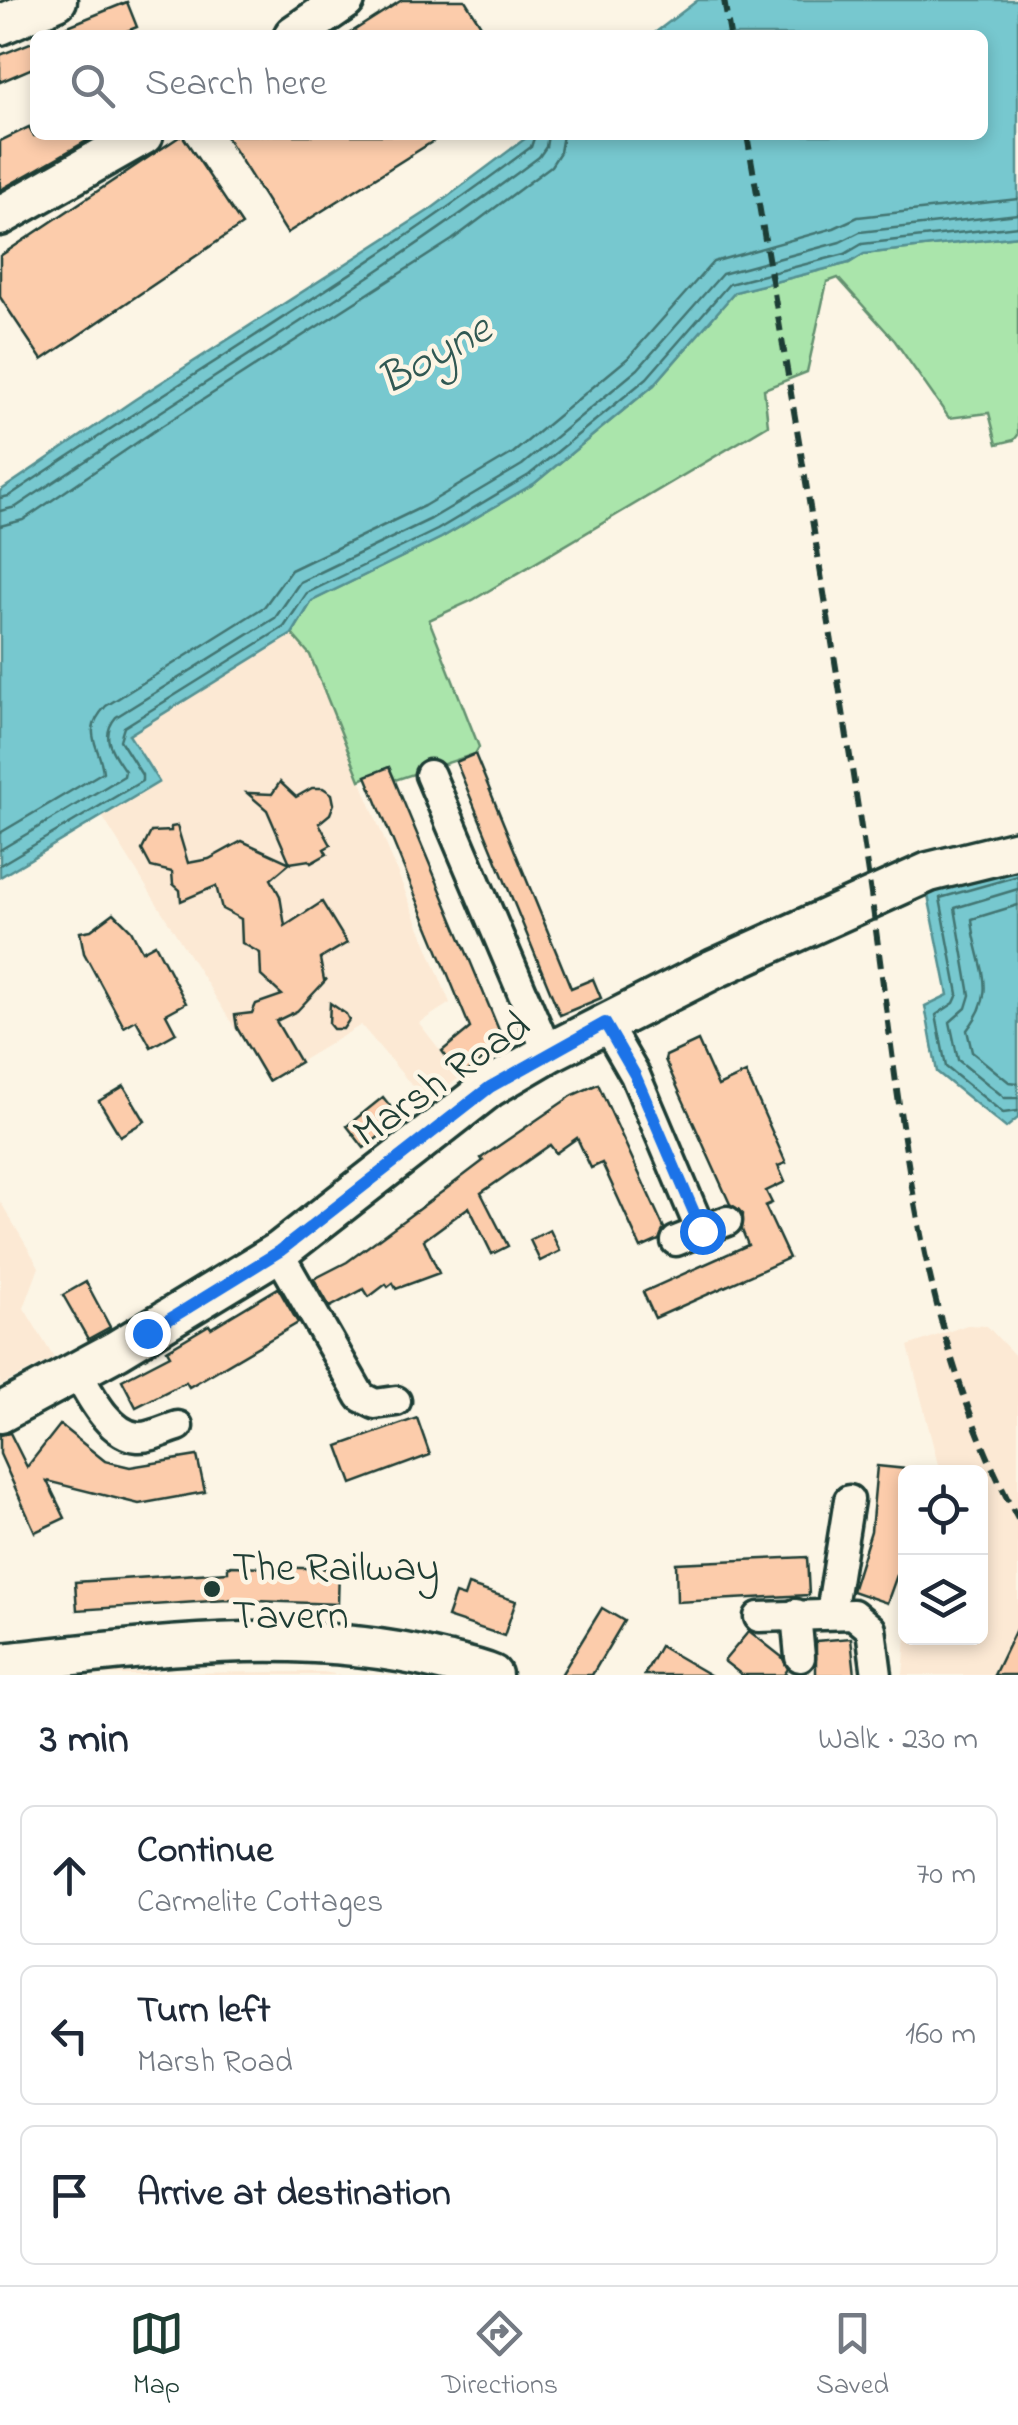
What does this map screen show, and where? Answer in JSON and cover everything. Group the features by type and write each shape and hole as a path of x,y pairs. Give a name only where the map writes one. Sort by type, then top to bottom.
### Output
{"main road":[{"path":"0,25 58,0"},
{"path":"301,30 345,0"},
{"path":"0,216 134,140"},
{"name":"Marsh Road","path":"0,1413 278,1252 490,1087 548,1053 714,970 930,872 1018,850"},
{"path":"0,1662 175,1646 338,1643 412,1654 492,1675"}],"street":[{"path":"430,775 548,1053"},
{"path":"605,1023 635,1075 701,1231"},
{"path":"278,1252 361,1398 375,1404 396,1402"},
{"path":"76,1372 98,1408 122,1431 138,1437 178,1426"},
{"path":"832,1613 849,1500"},
{"path":"796,1614 800,1657"},
{"path":"760,1617 854,1614 872,1630 877,1675"}],"shaded area":[{"path":"292,634 310,655 450,1003 419,1023 461,1077 425,1101 361,1025 268,1081 102,816 159,782 129,735"},
{"path":"0,1201 39,1267 24,1308 54,1358 0,1386"},
{"path":"967,1325 987,1326 1018,1359 1018,1675 903,1675 905,1645 988,1645 988,1465 938,1465 908,1346"},
{"path":"90,1673 341,1675 72,1675"}],"green space":[{"path":"1018,236 1018,435 1014,440 997,444 989,413 949,418 895,341 838,278 827,282 807,372 764,389 768,425 473,600 429,620 479,747 475,754 395,780 389,767 360,780 310,655 292,634 312,601 441,538 535,483 654,385 735,292 849,263 863,254"}],"water":[{"name":"Boyne","path":"698,0 1018,0 1018,236 864,254 849,263 735,292 654,385 535,483 441,538 312,601 292,634 129,735 159,782 0,877 0,491 431,209 523,140 988,140 988,30 659,30"},
{"path":"1018,866 1018,1118 1006,1128 937,1072 925,1006 948,995 927,890"}],"building":[{"path":"402,0 465,0 484,30 355,30"},
{"path":"127,2 137,27 130,30 58,30"},
{"path":"30,43 30,69 0,82 0,55"},
{"path":"29,127 30,140 88,140 0,190 0,141"},
{"path":"174,140 185,140 242,225 42,360 0,297 0,256"},
{"path":"228,140 435,140 287,233"},
{"path":"475,754 571,988 593,979 601,998 560,1015 456,762"},
{"path":"389,767 504,1042 461,1077 442,1051 470,1028 366,776"},
{"path":"280,782 296,797 312,788 323,788 332,794 330,814 319,823 331,845 324,849 327,854 311,863 290,863 267,810 247,793 272,794"},
{"path":"177,826 188,863 209,859 242,841 290,863 271,879 280,896 285,926 322,902 347,943 320,959 324,980 327,979 297,1011 276,1021 300,1062 268,1081 237,1028 235,1015 252,1013 256,1004 282,995 261,976 260,953 242,943 241,919 222,909 216,886 181,901 172,872 151,867 142,850 151,832 171,831 171,827"},
{"path":"114,913 131,930 142,951 155,944 186,1003 166,1014 176,1033 151,1047 136,1020 124,1027 84,953 80,932 91,930"},
{"path":"330,1003 349,1020 343,1029 333,1029 329,1024"},
{"path":"698,1041 718,1086 746,1073 786,1163 778,1166 785,1182 766,1191 772,1203 765,1206 789,1258 655,1318 643,1292 748,1245 742,1230 743,1214 730,1204 665,1060"},
{"path":"598,1084 664,1228 659,1240 641,1248 602,1163 591,1168 577,1138 556,1153 550,1145 481,1193 508,1246 492,1254 469,1207 424,1240 439,1273 396,1289 393,1283 388,1287 386,1284 369,1297 364,1289 330,1307 314,1279 347,1262 483,1161 481,1158 573,1095"},
{"path":"124,1086 145,1121 120,1136 99,1101"},
{"path":"383,1097 401,1120 364,1148 347,1126"},
{"path":"550,1230 560,1251 540,1261 530,1240"},
{"path":"86,1282 110,1327 88,1339 63,1295"},
{"path":"278,1288 298,1323 189,1387 186,1382 136,1407 122,1380 170,1355 167,1350 209,1325 211,1328"},
{"path":"417,1418 430,1455 352,1484 338,1446"},
{"path":"60,1425 105,1461 130,1467 197,1456 205,1492 139,1504 47,1481 65,1518 35,1532 0,1454 0,1435 10,1433 27,1467"},
{"path":"877,1466 898,1468 898,1572 887,1603 852,1591 871,1531"},
{"path":"807,1557 809,1595 677,1602 676,1563"},
{"path":"228,1566 339,1569 338,1604 227,1600 77,1610 75,1582 228,1572"},
{"path":"468,1585 516,1601 504,1636 447,1617 455,1594 464,1597"},
{"path":"602,1608 624,1621 592,1675 561,1675"},
{"path":"1018,1625 1018,1675 994,1675"},
{"path":"749,1631 782,1657 788,1669 784,1675 742,1675 724,1661"},
{"path":"851,1638 855,1675 816,1675 816,1641"},
{"path":"660,1646 710,1675 644,1675"}],"railway":[{"path":"724,0 729,30"},
{"path":"748,140 839,684 914,1200 953,1364 982,1443 1018,1519"}],"place":[{"name":"The Railway Tavern","path":"212,1589"}],"route":[{"path":"147,1333 280,1251 490,1087 605,1023 635,1075 702,1231"}]}
